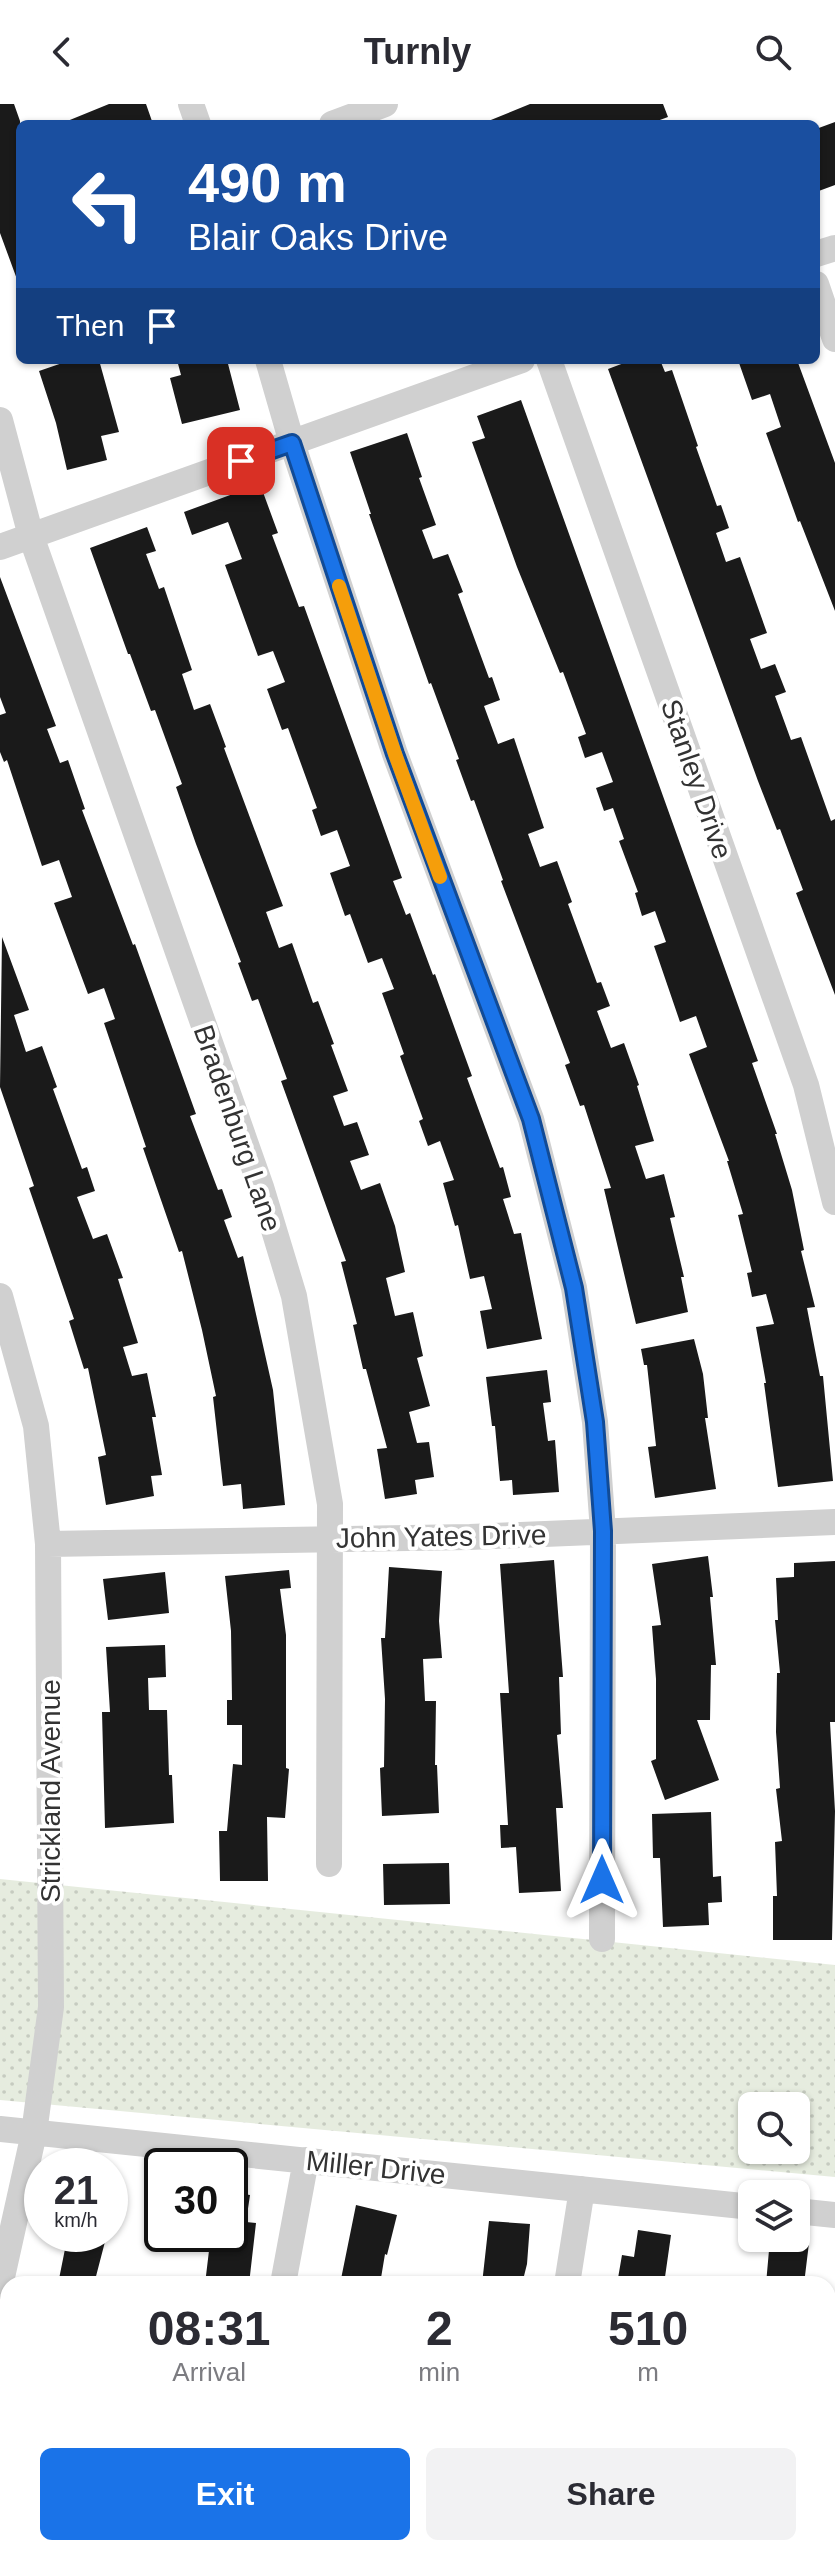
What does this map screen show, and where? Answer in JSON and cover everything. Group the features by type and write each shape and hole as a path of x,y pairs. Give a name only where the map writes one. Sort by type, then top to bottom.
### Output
{"street":[{"path":"343,120 385,104"},
{"path":"820,296 835,339"},
{"path":"269,364 292,443 395,754 531,1119 574,1288 595,1422 603,1531 602,1939"},
{"path":"0,547 511,364"},
{"name":"Stanley Drive","path":"550,364 806,1085 835,1202"},
{"name":"Bradenburg Lane","path":"0,420 31,536 261,1187 290,1282 330,1504 329,1864"},
{"name":"Strickland Avenue","path":"0,1296 36,1426 48,1544 51,2007 34,2133 2,2276"},
{"name":"John Yates Drive","path":"48,1544 470,1537 835,1522"},
{"name":"Miller Drive","path":"0,2129 738,2206"},
{"path":"284,2276 306,2160"},
{"path":"568,2276 582,2189"},
{"path":"810,2212 835,2215"}],"shaded area":[{"path":"0,1879 835,1965 835,2177 0,2100"}],"building":[{"path":"0,104 14,104 20,120 16,120 16,277 0,233"},
{"path":"109,104 146,104 152,120 70,120"},
{"path":"530,104 663,104 668,117 660,120 491,120"},
{"path":"835,122 835,185 820,191 820,128"},
{"path":"59,364 100,364 119,432 101,436 107,460 67,470 39,371"},
{"path":"178,364 228,364 240,410 182,424 170,378 181,375"},
{"path":"621,364 662,364 665,372 672,370 717,506 721,505 729,528 716,533 726,562 740,557 767,633 750,639 761,669 775,664 786,692 775,696 791,740 801,737 831,821 835,819 835,995 796,893 803,890 758,781 608,369"},
{"path":"739,364 798,364 835,463 835,611 766,433 781,427 770,394 752,400"},
{"path":"521,400 758,1061 752,1063 777,1134 792,1190 804,1250 801,1251 815,1307 807,1308 820,1376 823,1376 833,1481 778,1487 756,1327 774,1324 766,1294 752,1297 747,1273 752,1272 738,1215 743,1214 729,1161 689,1054 707,1047 696,1016 680,1022 654,946 666,942 655,911 642,916 635,893 638,892 619,841 624,839 613,808 604,811 596,788 613,782 602,752 585,758 578,737 586,734 563,672 560,673 517,567 472,442 485,438 477,416"},
{"path":"407,433 436,525 422,530 433,559 448,554 463,592 458,594 500,700 484,706 498,744 514,738 544,828 528,834 540,867 557,861 572,902 568,904 597,983 601,982 610,1006 597,1011 611,1048 624,1043 639,1085 654,1141 635,1146 646,1179 664,1174 675,1217 670,1218 684,1277 681,1277 688,1312 636,1324 604,1189 611,1188 584,1105 580,1106 565,1065 570,1063 501,881 474,800 471,801 456,760 459,759 369,514 350,452"},
{"path":"260,484 278,533 272,535 299,607 304,606 402,878 393,881 435,974 472,1076 467,1078 500,1168 503,1167 511,1197 503,1199 514,1234 521,1233 542,1339 487,1349 480,1311 492,1309 484,1276 470,1279 458,1225 455,1226 443,1183 454,1180 440,1141 428,1146 419,1121 423,1119 382,993 394,989 382,958 368,963 350,914 345,916 330,873 350,866 337,830 321,836 312,810 317,808 288,728 282,730 267,689 285,682 273,651 258,656 225,565 242,559 228,522 192,535 184,512"},
{"path":"147,527 156,551 146,554 159,589 164,587 192,670 182,674 194,710 210,704 283,906 266,912 279,948 292,943 313,1003 318,1001 334,1044 331,1045 348,1091 333,1096 344,1126 357,1122 369,1155 350,1161 361,1190 380,1183 395,1226 405,1272 386,1278 395,1316 413,1312 423,1356 417,1358 430,1406 409,1412 417,1443 429,1442 434,1477 415,1480 417,1494 385,1499 377,1449 387,1448 353,1325 357,1324 341,1262 346,1261 281,1081 287,1079 258,999 252,1001 238,963 241,962 176,787 182,784 155,710 151,711 128,654 90,548"},
{"path":"0,577 56,726 47,729 60,763 68,760 85,809 82,810 135,944 196,1114 190,1116 218,1190 222,1189 232,1217 224,1220 238,1258 243,1256 273,1390 285,1505 243,1509 241,1484 223,1486 213,1397 216,1396 202,1330 182,1251 179,1252 143,1148 146,1147 104,1023 115,1019 104,988 88,994 54,903 72,897 59,860 42,866 7,760 4,762 0,752 0,715 6,713 0,697"},
{"path":"2,937 29,1010 14,1015 26,1052 42,1046 57,1087 53,1089 82,1169 87,1167 95,1191 77,1197 93,1239 107,1234 123,1278 118,1279 138,1343 123,1347 132,1376 147,1373 156,1417 152,1417 162,1475 151,1476 154,1496 106,1505 98,1457 106,1455 88,1368 84,1369 69,1321 74,1319 29,1188 34,1186 0,1087"},
{"path":"694,1339 703,1374 708,1418 705,1418 716,1489 655,1498 648,1447 656,1446 647,1365 644,1365 641,1349"},
{"path":"547,1370 551,1402 543,1403 548,1441 555,1440 559,1492 513,1495 512,1480 500,1481 486,1377"},
{"path":"708,1556 716,1665 711,1665 710,1720 697,1720 719,1780 665,1800 651,1761 656,1759 656,1679 652,1626 661,1625 652,1564"},
{"path":"554,1560 563,1677 559,1677 561,1734 557,1735 563,1808 556,1808 561,1891 519,1893 516,1847 501,1848 500,1825 508,1825 500,1693 509,1693 500,1564"},
{"path":"835,1561 835,1722 830,1722 835,1811 832,1940 773,1940 773,1896 777,1896 775,1842 782,1841 776,1789 780,1788 776,1732 777,1673 780,1673 775,1620 778,1620 776,1578 794,1577 794,1563"},
{"path":"389,1567 442,1571 439,1621 442,1658 423,1659 425,1701 436,1701 435,1765 439,1813 382,1816 380,1768 384,1767 385,1699 381,1638 385,1638"},
{"path":"289,1570 291,1588 280,1589 286,1635 286,1768 289,1769 285,1818 267,1817 268,1881 220,1881 219,1831 227,1831 233,1764 242,1765 242,1725 227,1725 227,1700 232,1700 231,1631 225,1576"},
{"path":"165,1572 169,1613 108,1620 103,1579"},
{"path":"165,1645 166,1677 148,1678 149,1710 167,1710 174,1823 105,1828 102,1712 110,1712 106,1647"},
{"path":"711,1812 713,1877 721,1876 722,1902 708,1903 709,1925 663,1927 660,1858 653,1858 652,1814"},
{"path":"449,1863 450,1904 384,1905 383,1864"},
{"path":"356,2205 397,2215 381,2276 342,2276"},
{"path":"489,2221 530,2224 524,2276 483,2276"},
{"path":"248,2222 256,2223 250,2276 206,2276 209,2252 248,2252"},
{"path":"638,2230 671,2235 665,2276 618,2276 622,2255 634,2257"},
{"path":"64,2252 102,2252 96,2276 60,2276"},
{"path":"769,2252 808,2252 805,2276 767,2276"}],"slow traffic":[{"path":"339,586 440,877"}],"route":[{"path":"241,461 292,443 395,754 531,1119 552,1196 574,1288 595,1422 603,1531 602,1880"}]}
